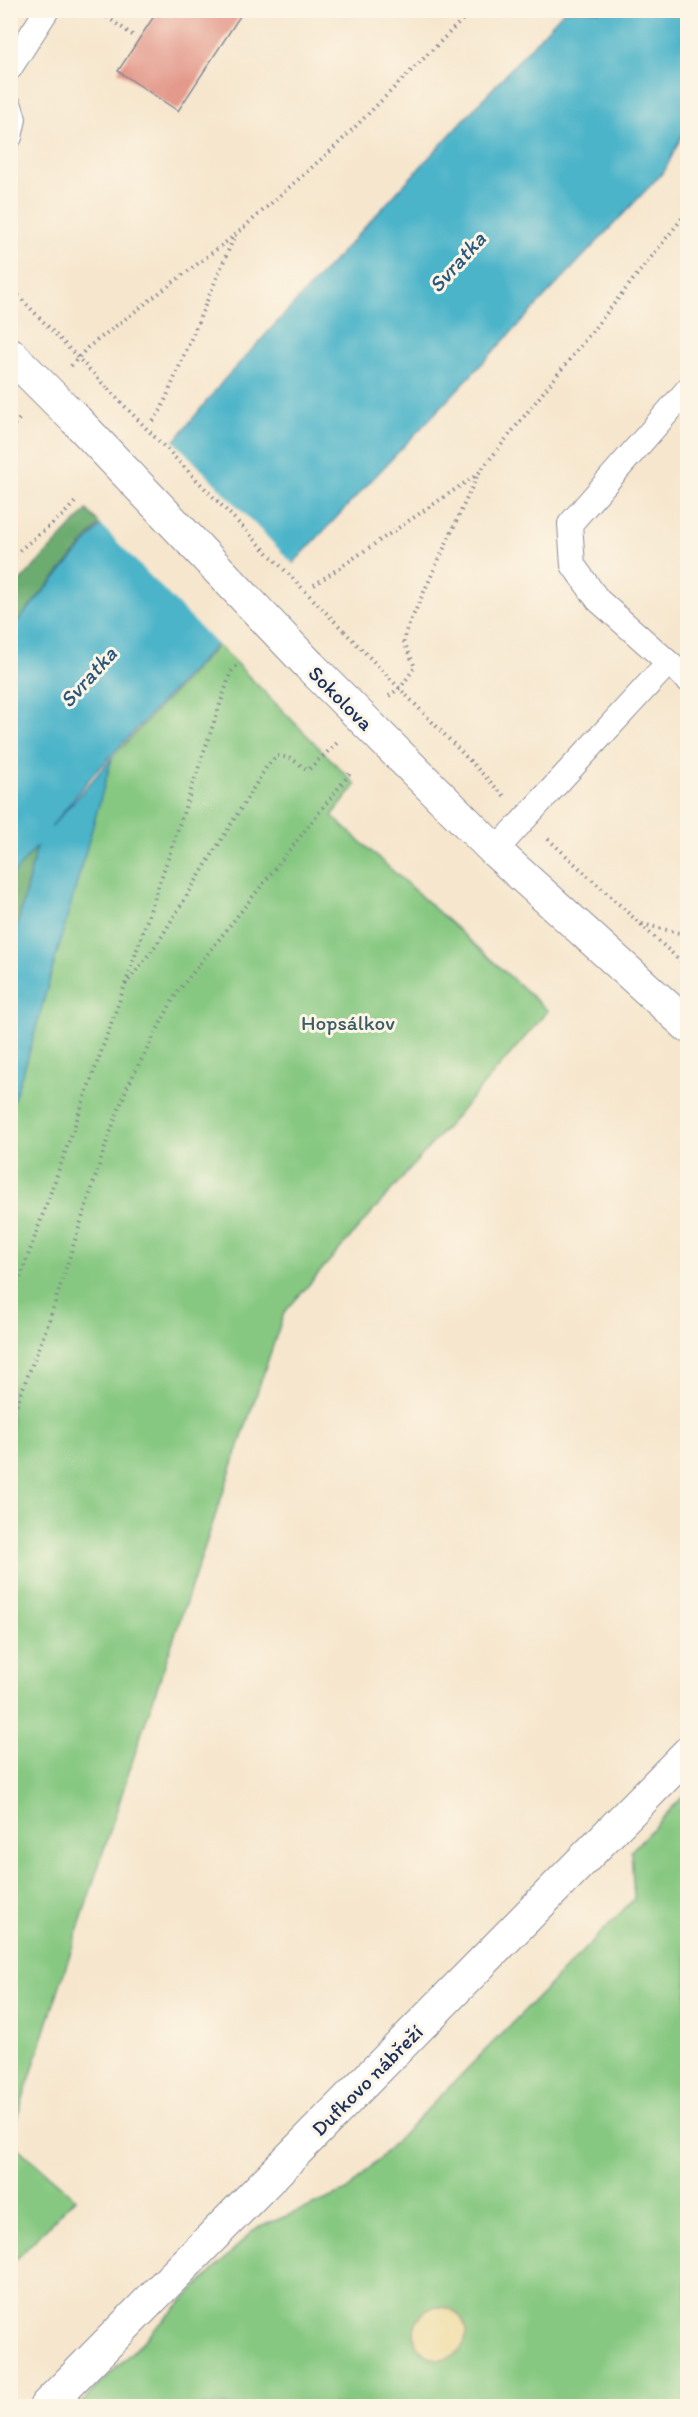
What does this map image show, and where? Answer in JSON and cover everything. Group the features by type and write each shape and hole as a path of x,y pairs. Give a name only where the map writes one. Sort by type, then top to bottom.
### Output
{"street":[{"name":"Sokolova","path":"10,354 76,420 309,665 495,851 687,1026"},
{"name":"Dufkovo nábřeží","path":"46,2406 687,1753"}],"lane":[{"path":"10,68 47,10"},
{"path":"10,106 14,119 10,136"},
{"path":"687,389 570,524 573,565 598,600 687,680"},
{"path":"495,851 668,663"}],"path":[{"path":"97,10 134,36"},
{"path":"78,358 87,348 234,237 335,147 472,10"},
{"path":"10,287 373,663 401,687 415,667 404,642 406,631 478,474 687,211"},
{"path":"153,421 161,410 234,237"},
{"path":"10,429 14,424"},
{"path":"314,585 478,474"},
{"path":"10,558 63,515 77,500"},
{"path":"10,1306 125,986 231,672 237,664"},
{"path":"125,986 157,944 267,766 276,756 290,758 308,770 330,751"},
{"path":"10,1421 48,1324 107,1141 127,1087 151,1041 176,994 351,772"},
{"path":"639,923 687,935"}],"green space":[{"path":"87,510 100,524 11,629 11,591"},
{"name":"Hopsálkov","path":"218,645 356,785 332,816 548,1011 284,1313 141,1735 11,2136 11,877 112,758"},
{"path":"37,845 12,947 11,949 11,877"},
{"path":"687,1792 687,2406 78,2406 255,2229 347,2191 634,1899 631,1851"},
{"path":"11,2142 75,2198 11,2265"}],"sand":[{"path":"440,2307 450,2309 458,2315 464,2323 466,2333 464,2343 458,2351 450,2357 440,2359 430,2357 422,2351 416,2343 414,2333 416,2323 422,2315 430,2309"}],"water":[{"name":"Svratka","path":"564,11 687,11 687,125 665,170 90,778 51,827 112,758 27,1060 11,1107 11,952 37,846 11,877 11,629 174,442 223,381"}],"pier":[{"path":"172,439 296,567 220,648 98,522"}],"building":[{"path":"158,10 244,10 178,111 118,71"}]}
